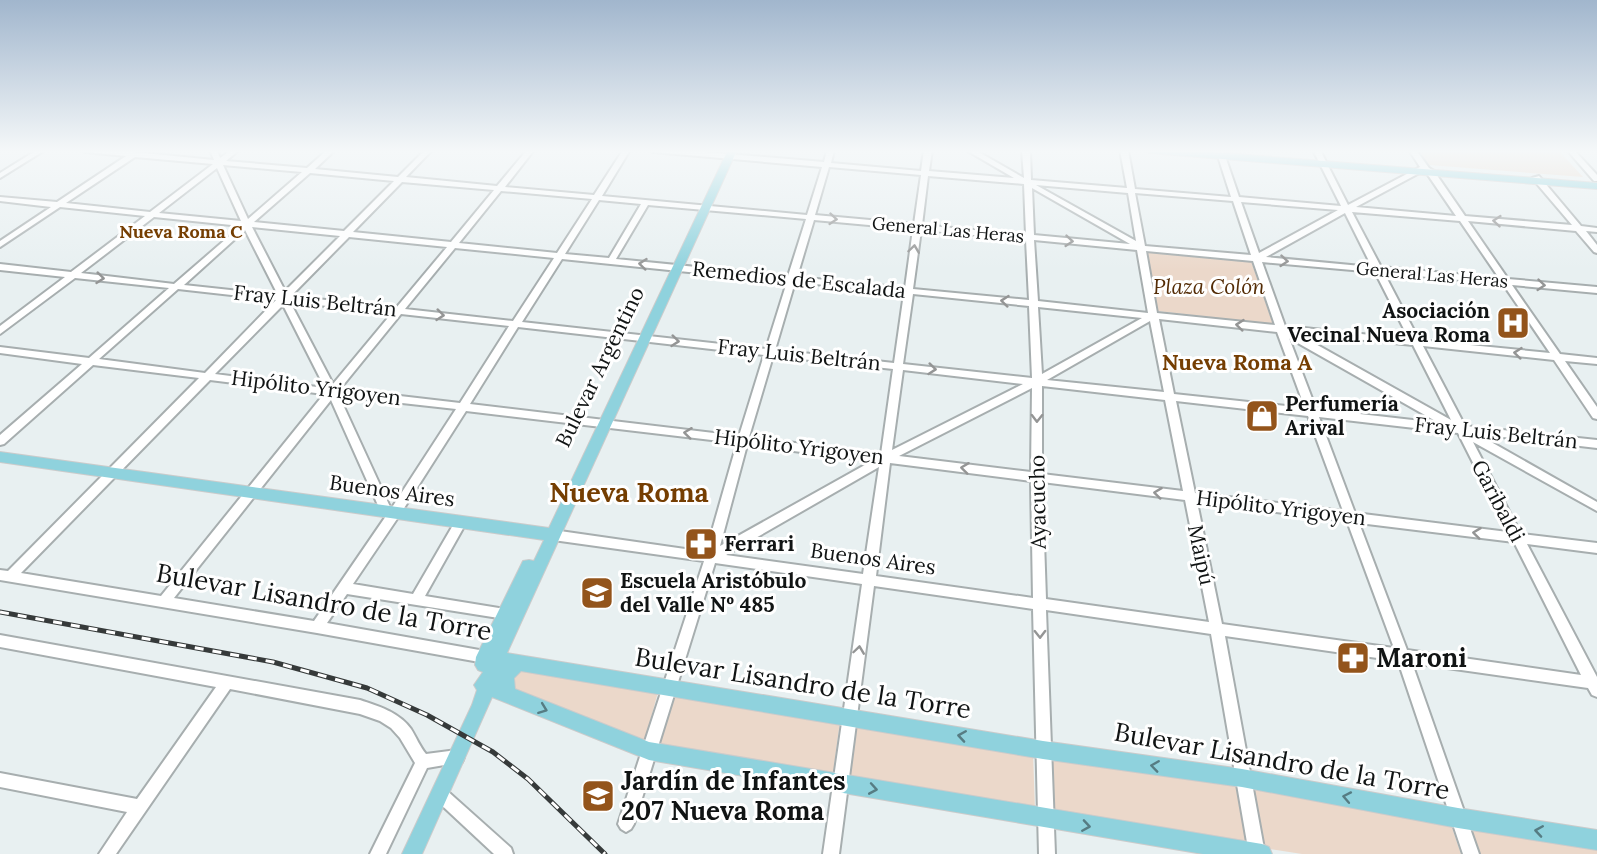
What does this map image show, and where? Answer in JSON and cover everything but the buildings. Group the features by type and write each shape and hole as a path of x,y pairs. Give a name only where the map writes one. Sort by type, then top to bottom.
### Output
{"main road":[{"name":"Bulevar Argentino","path":"490,658 713,190"},
{"name":"Buenos Aires","path":"0,457 549,535"},
{"name":"Bulevar Argentino","path":"412,854 480,706 490,658 505,614 549,535"},
{"name":"Bulevar Lisandro de la Torre","path":"490,658 1043,750 1242,778 1458,818 1597,840"},
{"path":"509,696 504,687 505,676 518,663"},
{"path":"485,686 649,751 1258,854"}],"street":[{"path":"0,245 82,190"},
{"path":"0,331 184,190"},
{"path":"231,190 391,512"},
{"path":"0,441 286,190"},
{"path":"5,576 208,375 389,190"},
{"path":"164,602 332,392 498,190"},
{"name":"General Las Heras","path":"508,190 1597,290"},
{"path":"317,627 601,190"},
{"path":"626,824 711,557 743,440 819,190"},
{"path":"831,854 923,190"},
{"name":"Ayacucho","path":"1026,190 1037,381 1036,477 1047,854"},
{"path":"1040,190 1141,248"},
{"path":"1132,190 1597,230"},
{"name":"Maipú","path":"1132,190 1168,396 1217,629 1242,778 1258,854"},
{"path":"1233,190 1281,329 1403,656 1471,854"},
{"name":"Garibaldi","path":"1337,190 1460,430 1596,686"},
{"path":"1256,258 1384,190"},
{"path":"1439,190 1462,218 1597,415"},
{"path":"1546,190 1597,250"},
{"name":"Remedios de Escalada","path":"0,200 1597,361"},
{"path":"612,261 646,202"},
{"name":"Fray Luis Beltrán","path":"0,267 1597,444"},
{"path":"711,557 885,458 1037,381 1153,315"},
{"path":"1281,329 1597,507"},
{"name":"Hipólito Yrigoyen","path":"0,350 332,392 463,405 1597,548"},
{"path":"417,599 460,523"},
{"name":"Buenos Aires","path":"549,535 1217,629 1596,686"},
{"name":"Bulevar Lisandro de la Torre","path":"5,576 490,658"},
{"path":"344,588 505,614"},
{"path":"0,641 380,712 398,724 416,755 423,762"},
{"path":"107,854 227,682"},
{"path":"423,762 457,757"},
{"path":"378,854 423,762"},
{"path":"0,780 141,807"},
{"path":"440,794 505,854"}],"green space":[{"name":"Plaza Colón","path":"1146,250 1251,261 1273,324 1157,311"},
{"path":"516,669 658,692 645,740 511,688"},
{"path":"672,694 840,721 833,774 657,745"},
{"path":"856,725 1033,753 1035,809 850,778"},
{"path":"1049,756 1236,785 1247,844 1052,812"},
{"path":"1252,788 1449,819 1461,854 1302,854 1264,848"},
{"path":"1465,824 1597,844 1597,854 1477,854"}],"railway":[{"path":"0,612 273,662 367,688 427,715 493,752 528,779 605,854"}],"place":[{"name":"Asociación Vecinal Nueva Roma","path":"1513,323"},
{"name":"Perfumería Arival","path":"1262,416"},
{"name":"Ferrari","path":"701,544"},
{"name":"Escuela Aristóbulo del Valle Nº 485","path":"597,593"},
{"name":"Maroni","path":"1353,658"},
{"name":"Jardín de Infantes 207 Nueva Roma","path":"598,796"}],"district":[{"name":"Nueva Roma C","path":"181,232"},
{"name":"Nueva Roma A","path":"1237,362"},
{"name":"Nueva Roma","path":"629,493"}]}
